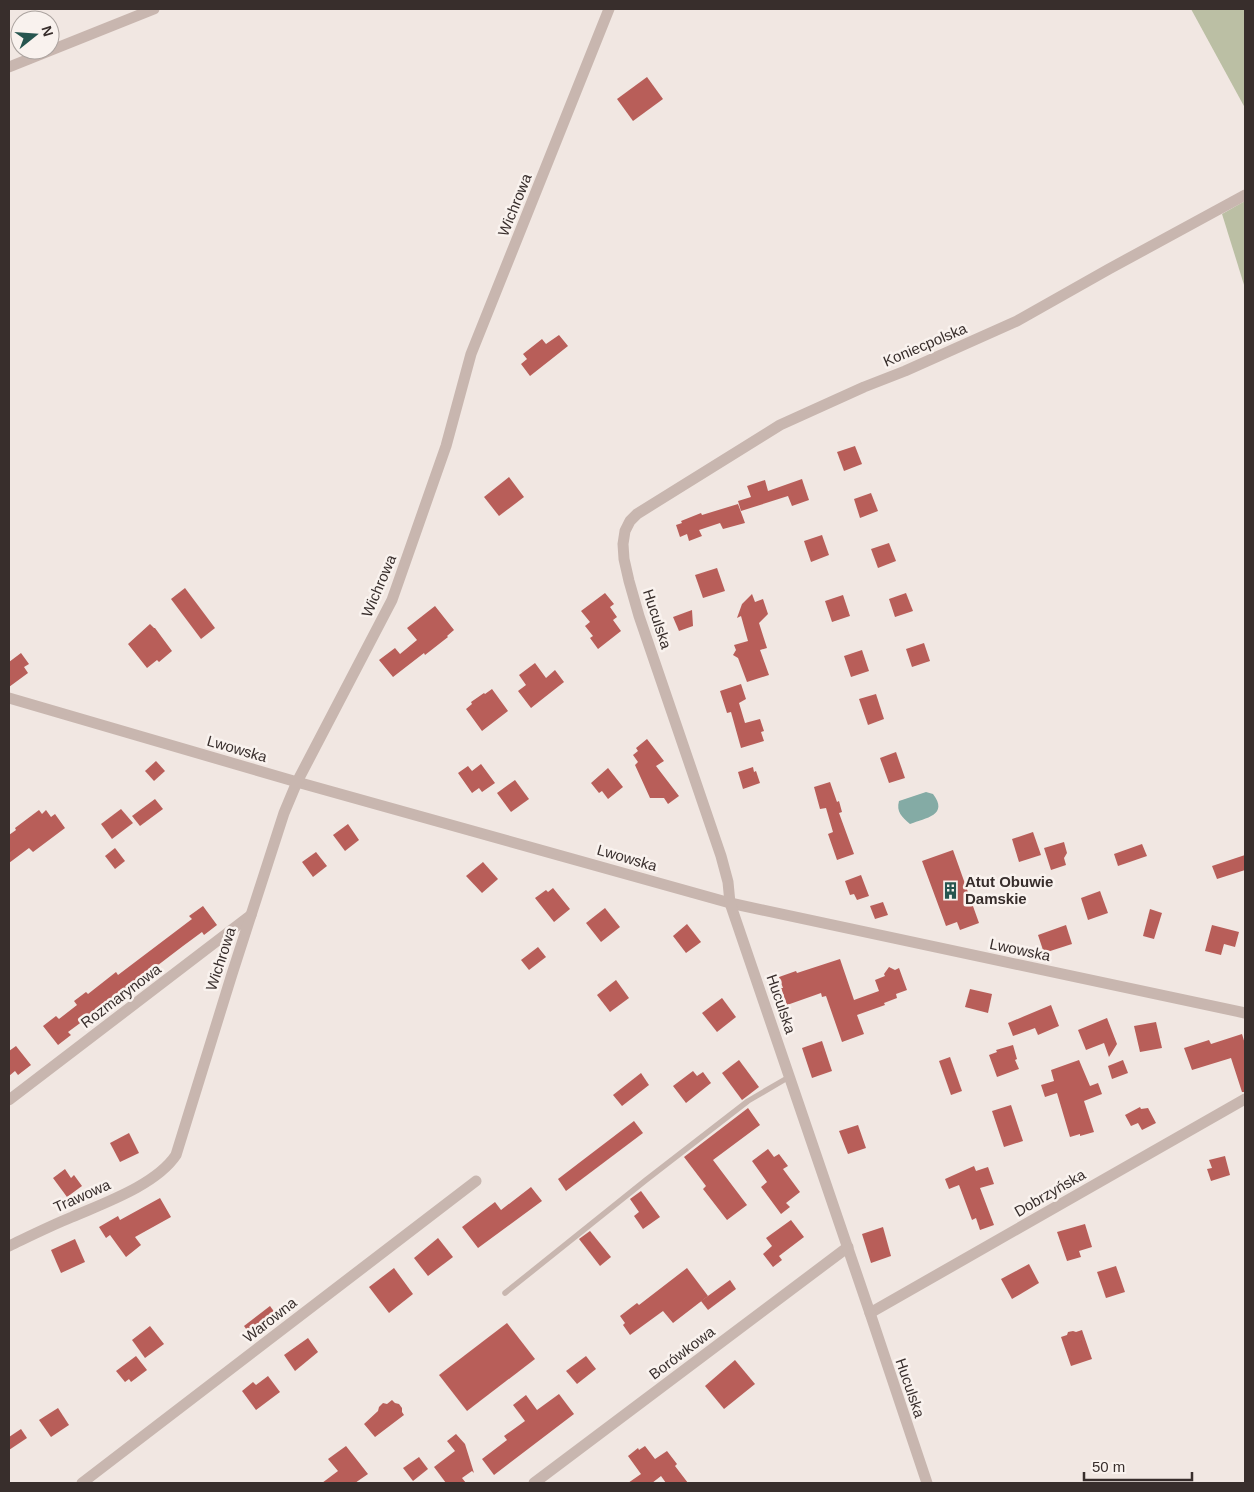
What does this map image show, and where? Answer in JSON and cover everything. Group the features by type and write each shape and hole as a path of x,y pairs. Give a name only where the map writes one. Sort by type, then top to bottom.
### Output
{"street":[{"path":"9,68 154,9"},
{"name":"Wichrowa","path":"165,1168 176,1155 284,813 297,782 392,600 446,446 471,354 609,9"},
{"name":"Koniecpolska","path":"625,531 630,521 637,514 780,425 1017,321 1245,195"},
{"name":"Huculska","path":"625,531 623,544 624,559 636,607 720,856 728,882 730,903 927,1483"},
{"name":"Lwowska","path":"9,698 297,782 730,903 1245,1013"},
{"name":"Rozmarynowa","path":"9,1100 251,915"},
{"name":"Dobrzyńska","path":"870,1313 1245,1099"},
{"name":"Trawowa","path":"9,1246 116,1197 149,1180 165,1168"},
{"name":"Warowna","path":"82,1483 476,1181"},
{"name":"Borówkowa","path":"534,1483 848,1247"}],"lane":[{"path":"505,1293 748,1101 790,1077"}],"green space":[{"path":"1191,9 1245,9 1245,108"},
{"path":"1245,201 1245,288 1222,214"}],"water":[{"path":"926,792 933,794 937,801 937,811 934,815 910,824 902,817 899,811 899,801"}],"building":[{"path":"647,77 663,99 633,121 617,99"},
{"path":"559,335 568,346 530,376 521,364 527,359 523,354 542,339 546,344"},
{"path":"855,446 862,464 844,471 837,452"},
{"path":"509,477 524,497 499,516 484,497"},
{"path":"802,479 809,500 792,506 788,496 741,511 738,501 751,497 747,486 765,480 768,491"},
{"path":"871,493 878,511 860,518 854,499"},
{"path":"738,504 745,523 723,529 720,523 699,530 702,536 689,541 687,534 680,537 676,525 682,523 681,521 701,513 702,515"},
{"path":"822,535 829,555 811,562 804,541"},
{"path":"889,543 896,561 878,568 871,549"},
{"path":"717,568 725,591 703,598 695,575"},
{"path":"185,588 215,628 201,639 171,599"},
{"path":"605,593 614,604 610,607 617,617 613,620 621,631 598,649 590,638 593,636 585,626 590,622 581,611"},
{"path":"906,593 913,611 895,617 889,599"},
{"path":"752,594 755,602 763,599 768,614 759,623 767,648 760,650 769,675 747,682 738,658 733,655 736,650 734,645 748,641 741,616 737,618 742,604"},
{"path":"843,595 850,616 832,622 825,601"},
{"path":"435,606 454,630 425,655 424,653 393,677 379,660 395,648 400,654 417,640 407,628"},
{"path":"692,610 693,626 679,631 673,617"},
{"path":"150,624 172,651 159,662 157,660 147,668 128,644"},
{"path":"924,643 930,661 912,667 906,649"},
{"path":"862,650 869,671 851,677 844,656"},
{"path":"21,653 29,664 24,667 28,673 9,687 9,662"},
{"path":"535,663 546,678 555,670 564,682 531,708 518,691 526,685 519,675"},
{"path":"741,684 746,699 739,703 745,723 760,719 764,731 761,732 764,741 741,748 731,712 727,713 720,691"},
{"path":"492,689 508,711 482,731 466,709 472,704 471,702"},
{"path":"876,694 884,719 868,725 859,699"},
{"path":"647,739 664,761 656,766 679,796 668,804 664,798 650,798 635,765 638,762 633,755 638,751 636,748"},
{"path":"896,752 905,778 889,783 880,758"},
{"path":"156,761 165,771 154,781 145,771"},
{"path":"481,764 495,783 482,792 479,788 472,793 458,773 468,766 472,771"},
{"path":"753,767 760,783 743,789 738,772"},
{"path":"608,768 623,787 608,799 602,791 599,793 591,783"},
{"path":"515,780 529,799 511,812 497,793"},
{"path":"830,782 837,802 839,801 842,812 839,813 854,854 837,860 828,834 833,832 826,808 820,809 814,787"},
{"path":"155,799 163,809 140,826 132,816"},
{"path":"121,809 133,823 112,839 101,824"},
{"path":"39,810 42,814 46,810 51,817 55,814 65,828 33,852 29,848 9,863 9,835 16,830 15,828"},
{"path":"348,824 359,840 345,851 333,835"},
{"path":"1033,832 1041,855 1019,862 1012,839"},
{"path":"1064,842 1067,853 1064,858 1066,865 1051,870 1044,848"},
{"path":"1142,844 1147,856 1118,866 1114,854"},
{"path":"115,848 125,861 115,869 105,856"},
{"name":"Atut Obuwie Damskie","path":"953,850 979,923 960,930 957,922 946,926 922,861"},
{"path":"316,852 327,866 313,877 302,862"},
{"path":"1245,855 1245,870 1217,879 1212,866"},
{"path":"483,862 498,879 482,893 466,876"},
{"path":"861,875 869,896 857,900 854,894 850,895 845,881"},
{"path":"553,888 570,909 554,922 535,898 546,890 548,892"},
{"path":"1100,891 1108,913 1088,920 1081,898"},
{"path":"883,902 888,915 875,919 870,906"},
{"path":"203,906 217,925 204,935 202,932 183,946 128,988 130,991 90,1021 87,1018 68,1032 71,1035 58,1045 43,1026 56,1016 59,1019 77,1005 74,1001 86,992 88,994 116,972 118,975 192,919 189,916"},
{"path":"605,908 620,927 601,942 586,923"},
{"path":"1150,909 1162,913 1154,939 1143,936"},
{"path":"687,924 701,942 686,953 673,936"},
{"path":"1066,925 1072,944 1044,953 1038,935"},
{"path":"1212,925 1239,932 1235,947 1224,944 1221,955 1205,951"},
{"path":"538,947 546,957 529,970 521,960"},
{"path":"840,959 854,1000 879,991 875,980 885,976 884,974 889,967 895,970 899,968 907,990 896,994 897,998 884,1003 885,1005 857,1015 864,1034 842,1042 826,996 822,997 821,993 787,1005 779,977"},
{"path":"616,980 629,998 610,1012 597,995"},
{"path":"970,989 992,994 988,1013 965,1007"},
{"path":"722,998 736,1017 717,1032 702,1013"},
{"path":"1051,1005 1059,1026 1038,1035 1035,1028 1013,1036 1008,1023"},
{"path":"1107,1018 1117,1044 1109,1057 1104,1043 1086,1050 1078,1030"},
{"path":"1156,1022 1162,1048 1140,1052 1134,1026"},
{"path":"1242,1034 1245,1044 1245,1092 1242,1092 1231,1058 1192,1070 1184,1048 1209,1040 1211,1044"},
{"path":"822,1041 832,1071 812,1078 802,1048"},
{"path":"1013,1045 1017,1059 1015,1060 1019,1069 997,1077 989,1055 997,1052 996,1050"},
{"path":"16,1046 31,1065 18,1075 15,1071 9,1076 9,1051"},
{"path":"950,1057 962,1091 951,1095 939,1061"},
{"path":"739,1060 759,1087 742,1100 722,1073"},
{"path":"1079,1060 1090,1086 1098,1083 1102,1094 1084,1101 1094,1132 1070,1137 1057,1093 1045,1097 1041,1085 1054,1081 1051,1070"},
{"path":"1123,1060 1128,1073 1112,1079 1108,1066"},
{"path":"693,1071 697,1076 703,1072 711,1083 686,1103 673,1086"},
{"path":"641,1073 649,1085 622,1106 613,1095"},
{"path":"1011,1105 1023,1141 1004,1147 992,1111"},
{"path":"1140,1107 1141,1109 1148,1108 1156,1123 1142,1130 1138,1123 1131,1126 1125,1115"},
{"path":"748,1108 760,1125 713,1160 747,1205 727,1220 703,1189 706,1186 684,1157"},
{"path":"634,1121 643,1133 566,1191 558,1179"},
{"path":"858,1125 866,1148 848,1154 839,1131"},
{"path":"129,1133 139,1153 120,1162 110,1143"},
{"path":"768,1149 774,1157 779,1154 788,1166 783,1169 800,1192 786,1203 790,1207 781,1214 761,1187 767,1182 752,1161"},
{"path":"1225,1156 1230,1175 1211,1181 1207,1169 1212,1168 1209,1160"},
{"path":"974,1166 976,1171 988,1167 994,1184 980,1188 994,1225 980,1230 976,1218 972,1220 959,1185 949,1189 945,1179"},
{"path":"65,1169 71,1178 74,1175 82,1186 67,1197 53,1178"},
{"path":"531,1187 542,1201 478,1248 462,1227 495,1202 501,1210"},
{"path":"641,1191 660,1217 643,1229 634,1216 639,1212 630,1199"},
{"path":"160,1198 171,1217 135,1237 141,1245 126,1257 110,1235 106,1238 99,1227 118,1216 120,1220"},
{"path":"791,1220 804,1237 779,1256 782,1260 773,1267 763,1254 772,1246 766,1238"},
{"path":"1085,1224 1092,1247 1079,1251 1081,1257 1067,1261 1057,1232"},
{"path":"883,1227 891,1256 871,1263 862,1234"},
{"path":"590,1231 611,1257 600,1266 579,1239"},
{"path":"438,1238 453,1257 428,1276 414,1258"},
{"path":"75,1239 85,1262 61,1273 51,1250"},
{"path":"1029,1264 1039,1283 1012,1299 1001,1279"},
{"path":"1116,1266 1125,1292 1106,1298 1097,1272"},
{"path":"394,1268 413,1294 389,1313 369,1287"},
{"path":"687,1268 708,1296 673,1323 663,1311 630,1335 623,1325 625,1323 620,1316 637,1303 639,1305"},
{"path":"730,1280 736,1289 708,1310 701,1301"},
{"path":"270,1306 278,1317 252,1337 244,1326"},
{"path":"507,1323 535,1359 467,1411 439,1375"},
{"path":"150,1326 164,1344 145,1358 132,1340"},
{"path":"1082,1330 1092,1359 1071,1366 1061,1337 1067,1335 1068,1332"},
{"path":"308,1338 318,1352 295,1371 284,1355"},
{"path":"136,1356 147,1370 131,1382 129,1379 125,1382 116,1371"},
{"path":"586,1356 596,1369 577,1384 566,1371"},
{"path":"735,1360 755,1384 724,1409 705,1386"},
{"path":"268,1376 280,1392 256,1410 242,1391 253,1382 256,1385"},
{"path":"559,1394 574,1414 494,1475 482,1459 507,1440 504,1436 525,1421 513,1405 526,1395 537,1410"},
{"path":"392,1400 399,1404 404,1415 375,1437 364,1424 378,1411 383,1403 387,1404"},
{"path":"58,1408 69,1425 51,1437 39,1420"},
{"path":"21,1429 27,1438 9,1450 9,1437"},
{"path":"456,1434 465,1444 474,1473 472,1471 462,1478 466,1483 446,1483 434,1467 455,1451 447,1441"},
{"path":"346,1446 368,1474 355,1483 322,1483 338,1471 328,1459"},
{"path":"645,1446 655,1459 667,1451 677,1464 675,1466 688,1483 666,1483 661,1476 652,1483 628,1483 641,1474 628,1456 638,1448 639,1450"},
{"path":"419,1457 428,1469 413,1481 403,1468"}],"place":[{"name":"Atut Obuwie Damskie","path":"951,891"}]}
